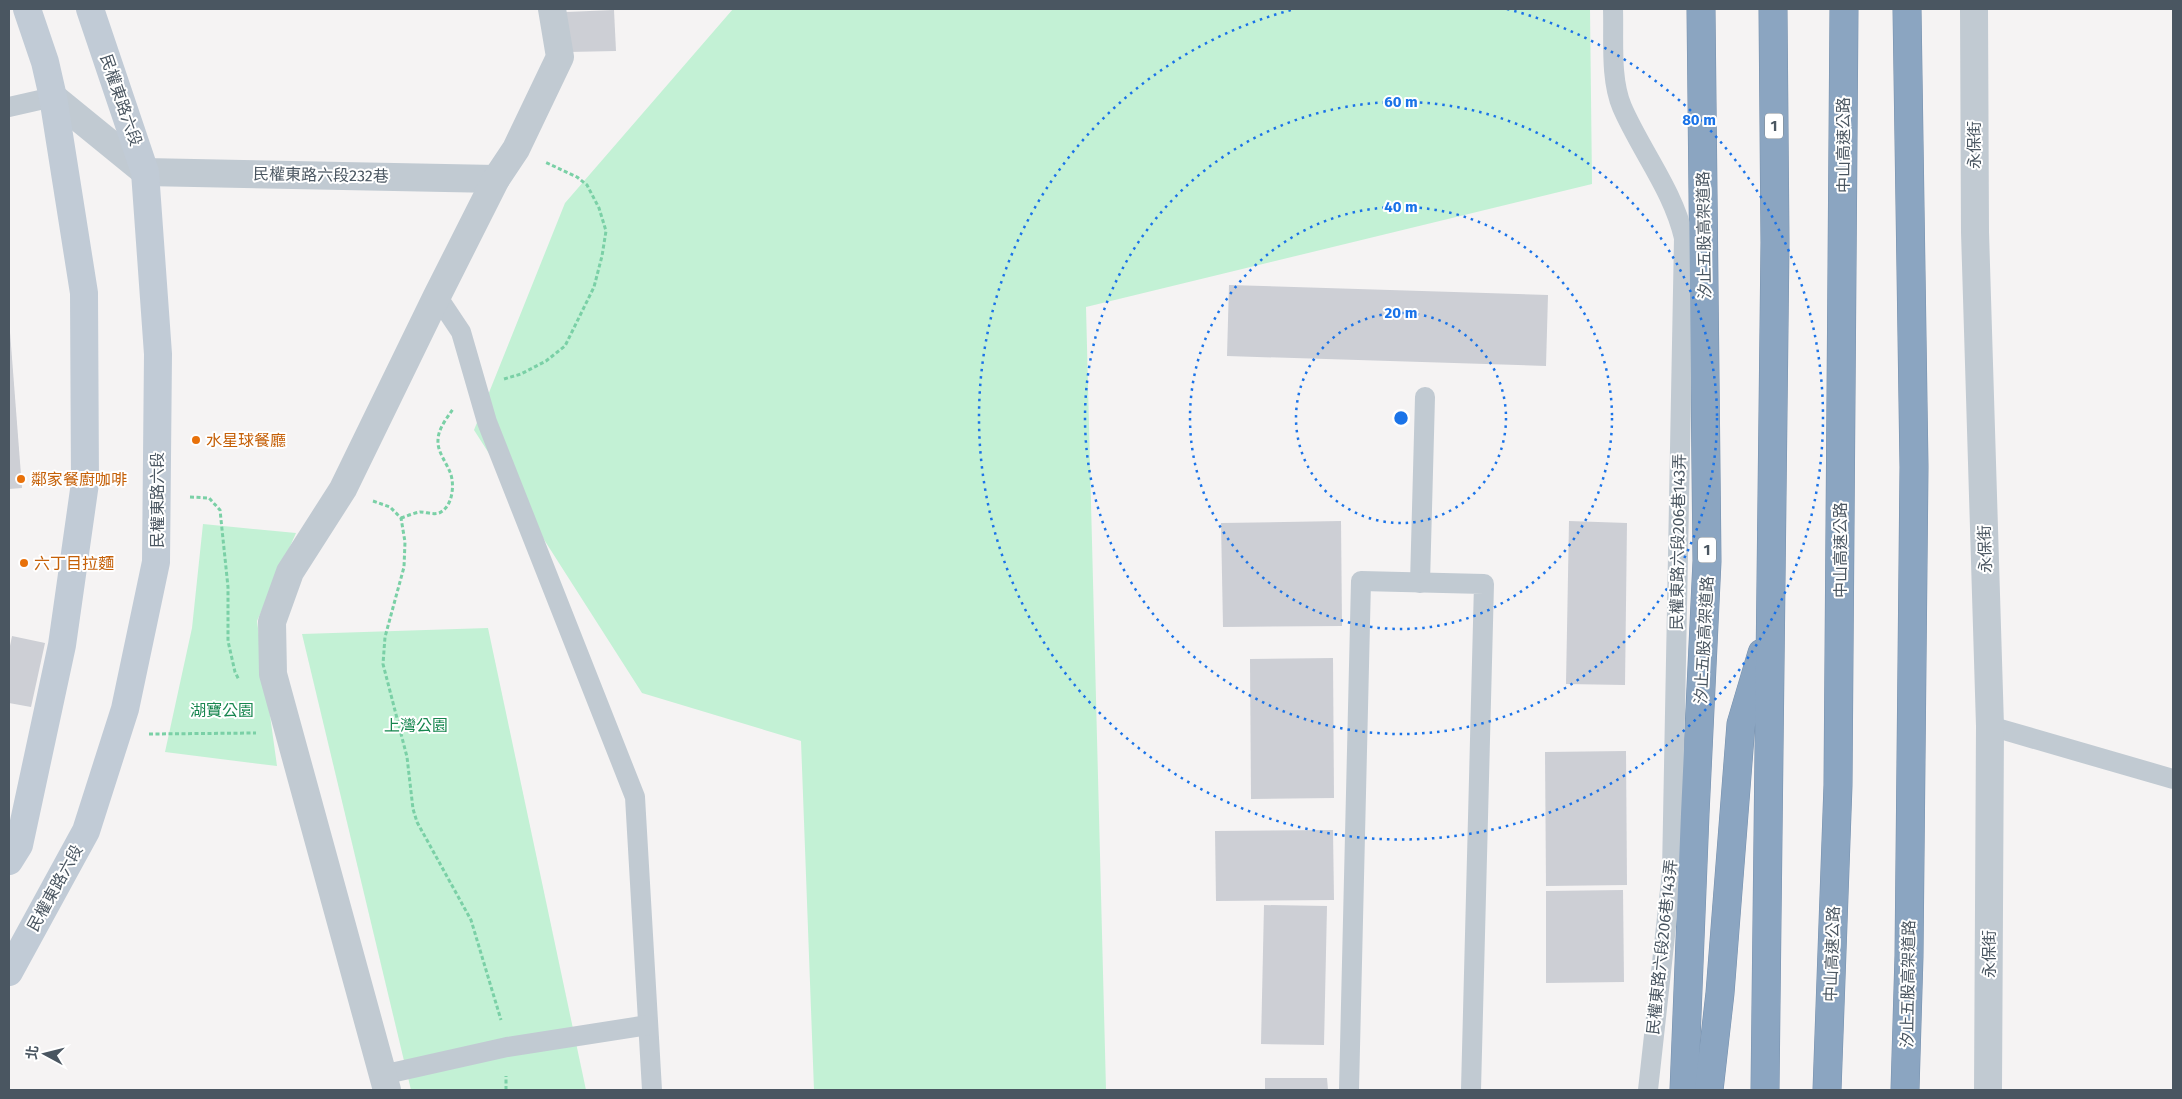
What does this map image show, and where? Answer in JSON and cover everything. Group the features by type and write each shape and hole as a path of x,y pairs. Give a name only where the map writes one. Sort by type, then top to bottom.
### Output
{"highway":[{"name":"汐止五股高架道路","path":"1684,1090 1695,814 1708,561 1701,9"},
{"name":"1","path":"1765,1090 1775,243 1773,9"},
{"name":"中山高速公路","path":"1827,1088 1838,785 1844,9"},
{"name":"汐止五股高架道路","path":"1905,1090 1909,956 1914,467 1907,9"},
{"path":"1709,1090 1720,993 1741,724 1772,620"}],"main road":[{"path":"9,861 18,845 62,645 85,483 84,293 53,97 45,62 27,9"},
{"name":"民權東路六段","path":"9,972 86,831 125,709 156,562 158,354 145,172 90,9"}],"street":[{"path":"384,1082 273,674 272,622 290,572 344,489 437,296 496,179 516,149 560,57 552,9"},
{"name":"永保街","path":"1974,9 1975,232 1990,726 1988,1090"},
{"path":"53,97 145,172"},
{"name":"民權東路六段232巷","path":"145,172 496,179"}],"lane":[{"name":"民權東路六段206巷143弄","path":"1613,9 1614,68 1622,106 1679,215 1684,238 1672,872 1648,1090"},
{"path":"9,107 53,97"},
{"path":"437,296 461,332 487,422 635,797 652,1090"},
{"path":"1420,583 1425,397"},
{"path":"1349,1090 1361,581 1484,584 1470,1090"},
{"path":"1990,726 2173,779"},
{"path":"384,1082 507,1047 648,1025"}],"path":[{"path":"401,518 419,512 437,514 444,510 450,500 451,474 438,440 442,425 465,388 521,374 546,362 565,346 594,287 606,231 599,208 587,185 577,177 516,149"},
{"path":"344,489 390,507 401,518 405,542 404,568 385,638 385,672 396,707 406,757 413,809 417,822 471,920 496,999 507,1047 506,1090"},
{"path":"157,497 210,498 220,510 228,587 228,641 235,672 243,687"},
{"path":"117,735 289,733"}],"green space":[{"path":"733,9 1590,9 1592,184 1086,307 1106,1090 814,1090 801,741 642,693 474,430 565,203"},
{"name":"湖寶公園","path":"203,524 296,533 257,621 277,766 165,752 192,628"},
{"name":"上灣公園","path":"488,628 586,1090 411,1090 302,634"}],"building":[{"path":"614,10 616,51 568,52 566,12"},
{"path":"1229,285 1548,295 1546,366 1227,356"},
{"path":"9,319 22,488 9,489"},
{"path":"1341,521 1342,626 1223,627 1221,523"},
{"path":"1569,521 1627,523 1625,685 1566,684"},
{"path":"12,636 45,643 31,707 9,703 9,651"},
{"path":"1333,658 1334,798 1251,799 1250,659"},
{"path":"1626,751 1627,885 1546,886 1545,752"},
{"path":"1333,830 1334,900 1216,901 1215,831"},
{"path":"1623,890 1624,982 1546,983 1546,891"},
{"path":"1264,905 1327,906 1324,1045 1261,1044"},
{"path":"1265,1078 1327,1078 1328,1090 1265,1090"}],"place":[{"name":"水星球餐廳","path":"196,440"},
{"name":"鄰家餐廚咖啡","path":"21,479"},
{"name":"六丁目拉麵","path":"24,563"}]}
